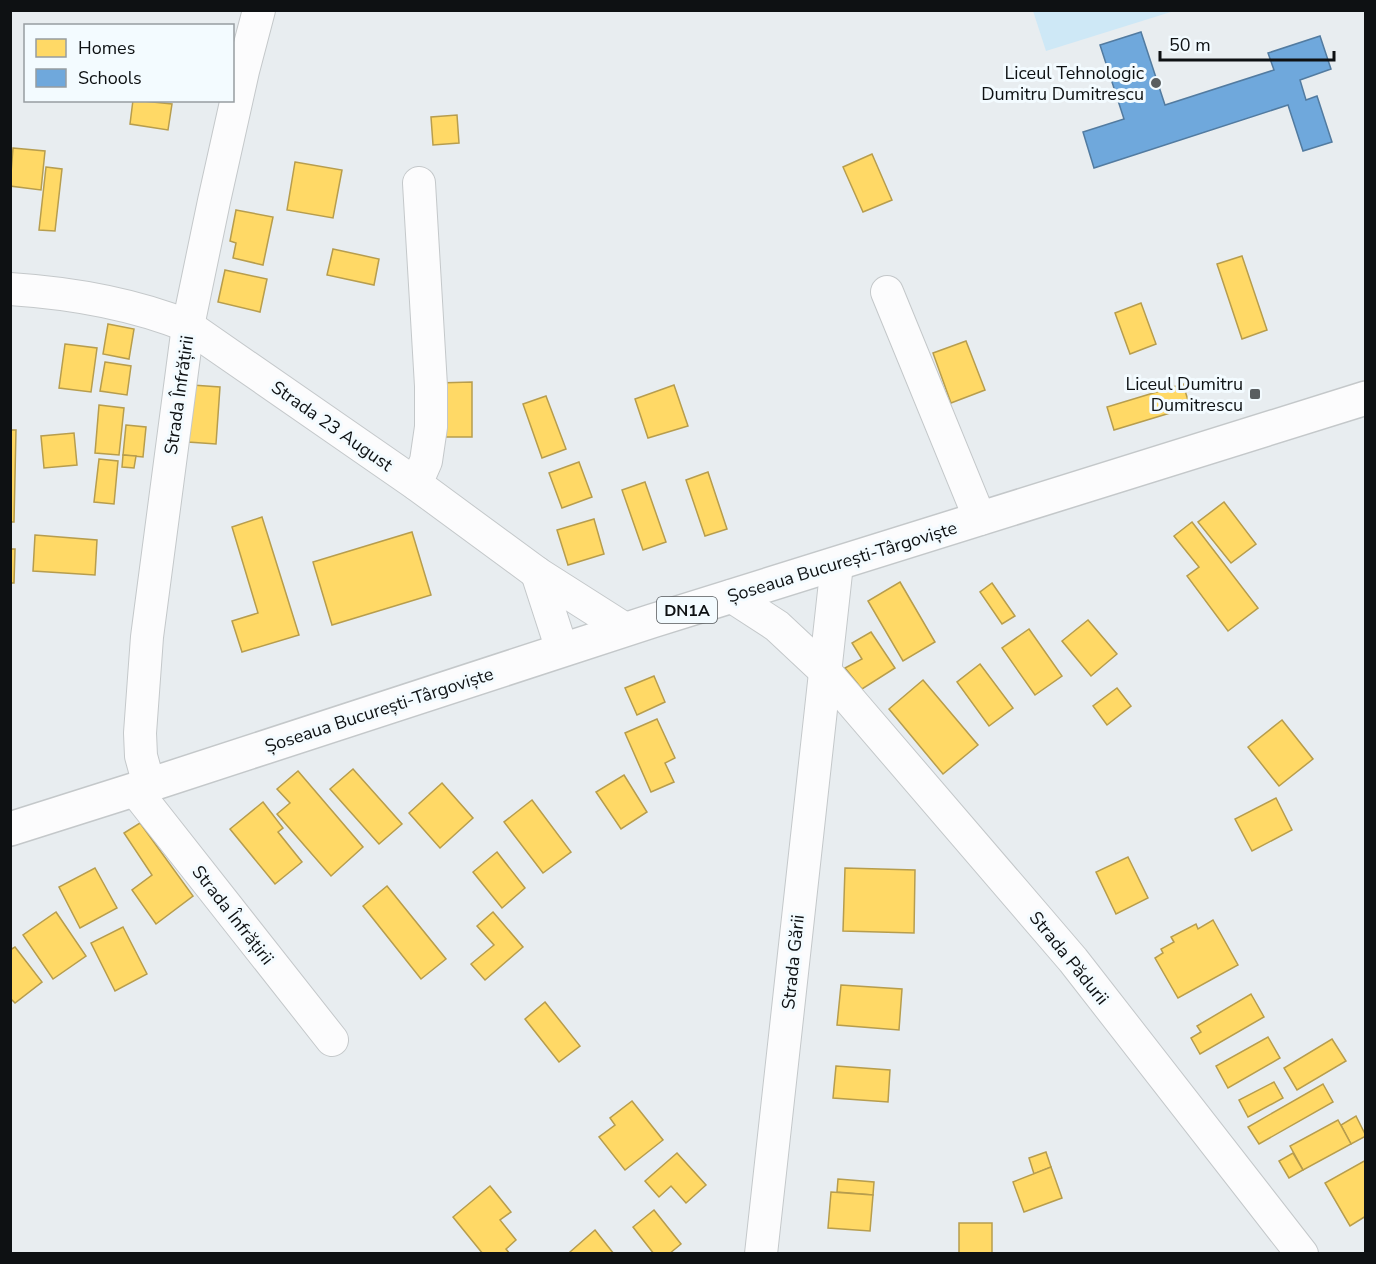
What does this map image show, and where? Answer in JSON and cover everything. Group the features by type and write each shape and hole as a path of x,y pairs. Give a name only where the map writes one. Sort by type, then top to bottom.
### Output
{"main road":[{"name":"Șoseaua București-Târgoviște","path":"10,828 142,788 730,596 1365,398"}],"street":[{"name":"Strada Înfrățirii","path":"259,10 231,125 188,326 147,637 140,734 142,788 332,1040"},
{"path":"416,484 426,461 431,427 419,183"},
{"name":"Strada 23 August","path":"10,289 60,292 104,301 164,316 188,326 416,484 537,573 625,630"},
{"path":"887,292 980,519"},
{"name":"Strada Gării","path":"761,1254 837,564"},
{"path":"537,573 562,650"},
{"name":"Strada Pădurii","path":"730,596 777,626 824,670 1073,960 1302,1254"}],"shaded area":[{"path":"1033,10 1174,11 1046,51"}],"building: Homes":[{"path":"133,102 172,104 168,130 130,124"},
{"path":"457,115 459,143 433,145 431,117"},
{"path":"13,148 45,151 41,190 10,186"},
{"path":"872,154 892,200 863,212 843,167"},
{"path":"295,162 342,170 333,218 287,210"},
{"path":"46,167 62,169 55,231 39,230"},
{"path":"236,210 273,217 263,265 233,258 236,243 230,241"},
{"path":"333,249 379,259 374,285 327,275"},
{"path":"1242,256 1267,330 1242,339 1217,264"},
{"path":"225,270 267,279 260,312 218,302"},
{"path":"1141,303 1156,344 1130,354 1115,313"},
{"path":"108,324 134,329 129,359 103,354"},
{"path":"966,341 985,390 951,403 933,353"},
{"path":"65,344 97,348 91,392 59,388"},
{"path":"105,362 131,366 127,395 100,391"},
{"path":"472,382 472,437 438,437 437,383"},
{"path":"1183,384 1190,407 1114,430 1107,407"},
{"path":"192,385 220,387 216,444 188,442"},
{"path":"674,385 688,426 648,438 635,399"},
{"path":"546,396 566,449 542,458 523,404"},
{"path":"99,405 124,408 119,455 95,453"},
{"path":"126,425 146,427 143,457 123,455"},
{"path":"10,430 16,430 14,522 10,522"},
{"path":"74,433 77,465 44,468 41,436"},
{"path":"123,455 136,456 134,468 122,467"},
{"path":"99,459 118,461 114,504 94,502"},
{"path":"579,462 592,497 562,508 549,473"},
{"path":"708,472 727,529 705,536 686,480"},
{"path":"645,482 666,542 643,550 622,490"},
{"path":"1224,502 1256,544 1231,563 1198,522"},
{"path":"262,517 299,635 242,652 232,621 258,613 232,527"},
{"path":"594,519 604,554 568,565 557,530"},
{"path":"1192,522 1258,608 1228,631 1187,576 1199,567 1174,536"},
{"path":"412,532 431,595 332,625 313,562"},
{"path":"35,535 97,540 95,575 33,571"},
{"path":"10,549 15,549 14,583 10,583"},
{"path":"900,582 935,642 903,661 868,601"},
{"path":"992,583 1015,616 1002,624 980,592"},
{"path":"1088,620 1117,654 1091,676 1062,641"},
{"path":"1029,629 1062,676 1035,695 1002,648"},
{"path":"871,632 895,668 862,689 845,668 862,659 852,643"},
{"path":"980,664 1013,708 989,726 957,682"},
{"path":"654,676 665,702 637,715 625,688"},
{"path":"923,680 978,745 943,774 889,709"},
{"path":"1117,688 1131,706 1107,725 1093,706"},
{"path":"657,719 675,758 665,763 674,782 651,792 625,733"},
{"path":"1282,720 1313,759 1279,786 1248,747"},
{"path":"353,769 402,824 379,844 330,789"},
{"path":"298,771 363,847 331,876 277,814 290,803 277,789"},
{"path":"624,775 647,812 621,829 596,792"},
{"path":"442,783 473,818 440,848 409,813"},
{"path":"1276,798 1292,830 1252,851 1235,819"},
{"path":"532,800 571,852 543,873 504,822"},
{"path":"263,802 283,828 278,832 302,862 275,884 230,829"},
{"path":"140,823 193,896 156,924 132,890 152,875 124,833"},
{"path":"497,852 525,888 502,908 473,872"},
{"path":"1128,857 1148,898 1116,914 1096,872"},
{"path":"95,868 117,908 80,928 59,887"},
{"path":"845,868 915,870 914,933 843,931"},
{"path":"387,886 446,959 421,979 363,906"},
{"path":"56,912 86,956 53,979 23,935"},
{"path":"493,912 523,947 485,980 471,964 494,945 477,926"},
{"path":"1213,920 1238,965 1178,998 1155,958 1163,953 1161,949 1174,942 1171,937 1196,924 1198,929"},
{"path":"123,927 147,974 115,991 91,943"},
{"path":"15,947 42,982 15,1003 10,998 10,950"},
{"path":"841,985 902,989 899,1030 837,1025"},
{"path":"1251,994 1264,1017 1200,1054 1191,1038 1201,1032 1197,1026"},
{"path":"545,1002 580,1046 559,1062 525,1019"},
{"path":"1268,1037 1280,1058 1228,1088 1216,1066"},
{"path":"1332,1039 1346,1061 1297,1090 1284,1068"},
{"path":"836,1066 890,1070 888,1102 833,1098"},
{"path":"1274,1082 1283,1098 1248,1117 1239,1100"},
{"path":"1323,1084 1333,1102 1259,1144 1248,1127"},
{"path":"632,1101 663,1140 625,1170 599,1137 615,1125 610,1118"},
{"path":"1356,1116 1366,1136 1351,1144 1341,1125"},
{"path":"1338,1120 1351,1144 1303,1170 1290,1146"},
{"path":"1046,1152 1051,1167 1034,1174 1029,1158"},
{"path":"677,1153 706,1185 686,1203 671,1186 659,1197 645,1181"},
{"path":"1293,1153 1303,1170 1289,1178 1279,1161"},
{"path":"1366,1160 1366,1216 1350,1226 1325,1183"},
{"path":"1051,1167 1062,1198 1024,1212 1013,1182"},
{"path":"838,1179 874,1182 873,1195 837,1192"},
{"path":"490,1186 511,1212 500,1220 516,1240 506,1249 510,1254 483,1254 453,1217"},
{"path":"831,1192 873,1195 870,1231 828,1228"},
{"path":"654,1210 681,1244 669,1254 654,1254 633,1227"},
{"path":"959,1223 992,1223 992,1254 959,1254"},
{"path":"595,1230 614,1254 572,1254 570,1252"}],"building: Schools":[{"path":"1141,32 1165,105 1274,70 1268,53 1320,36 1331,69 1300,80 1306,100 1317,96 1332,142 1303,151 1288,105 1094,168 1083,132 1124,119 1100,45"}],"place":[{"name":"Liceul Tehnologic Dumitru Dumitrescu","path":"1156,83"},
{"name":"Liceul Dumitru Dumitrescu","path":"1255,394"}]}
